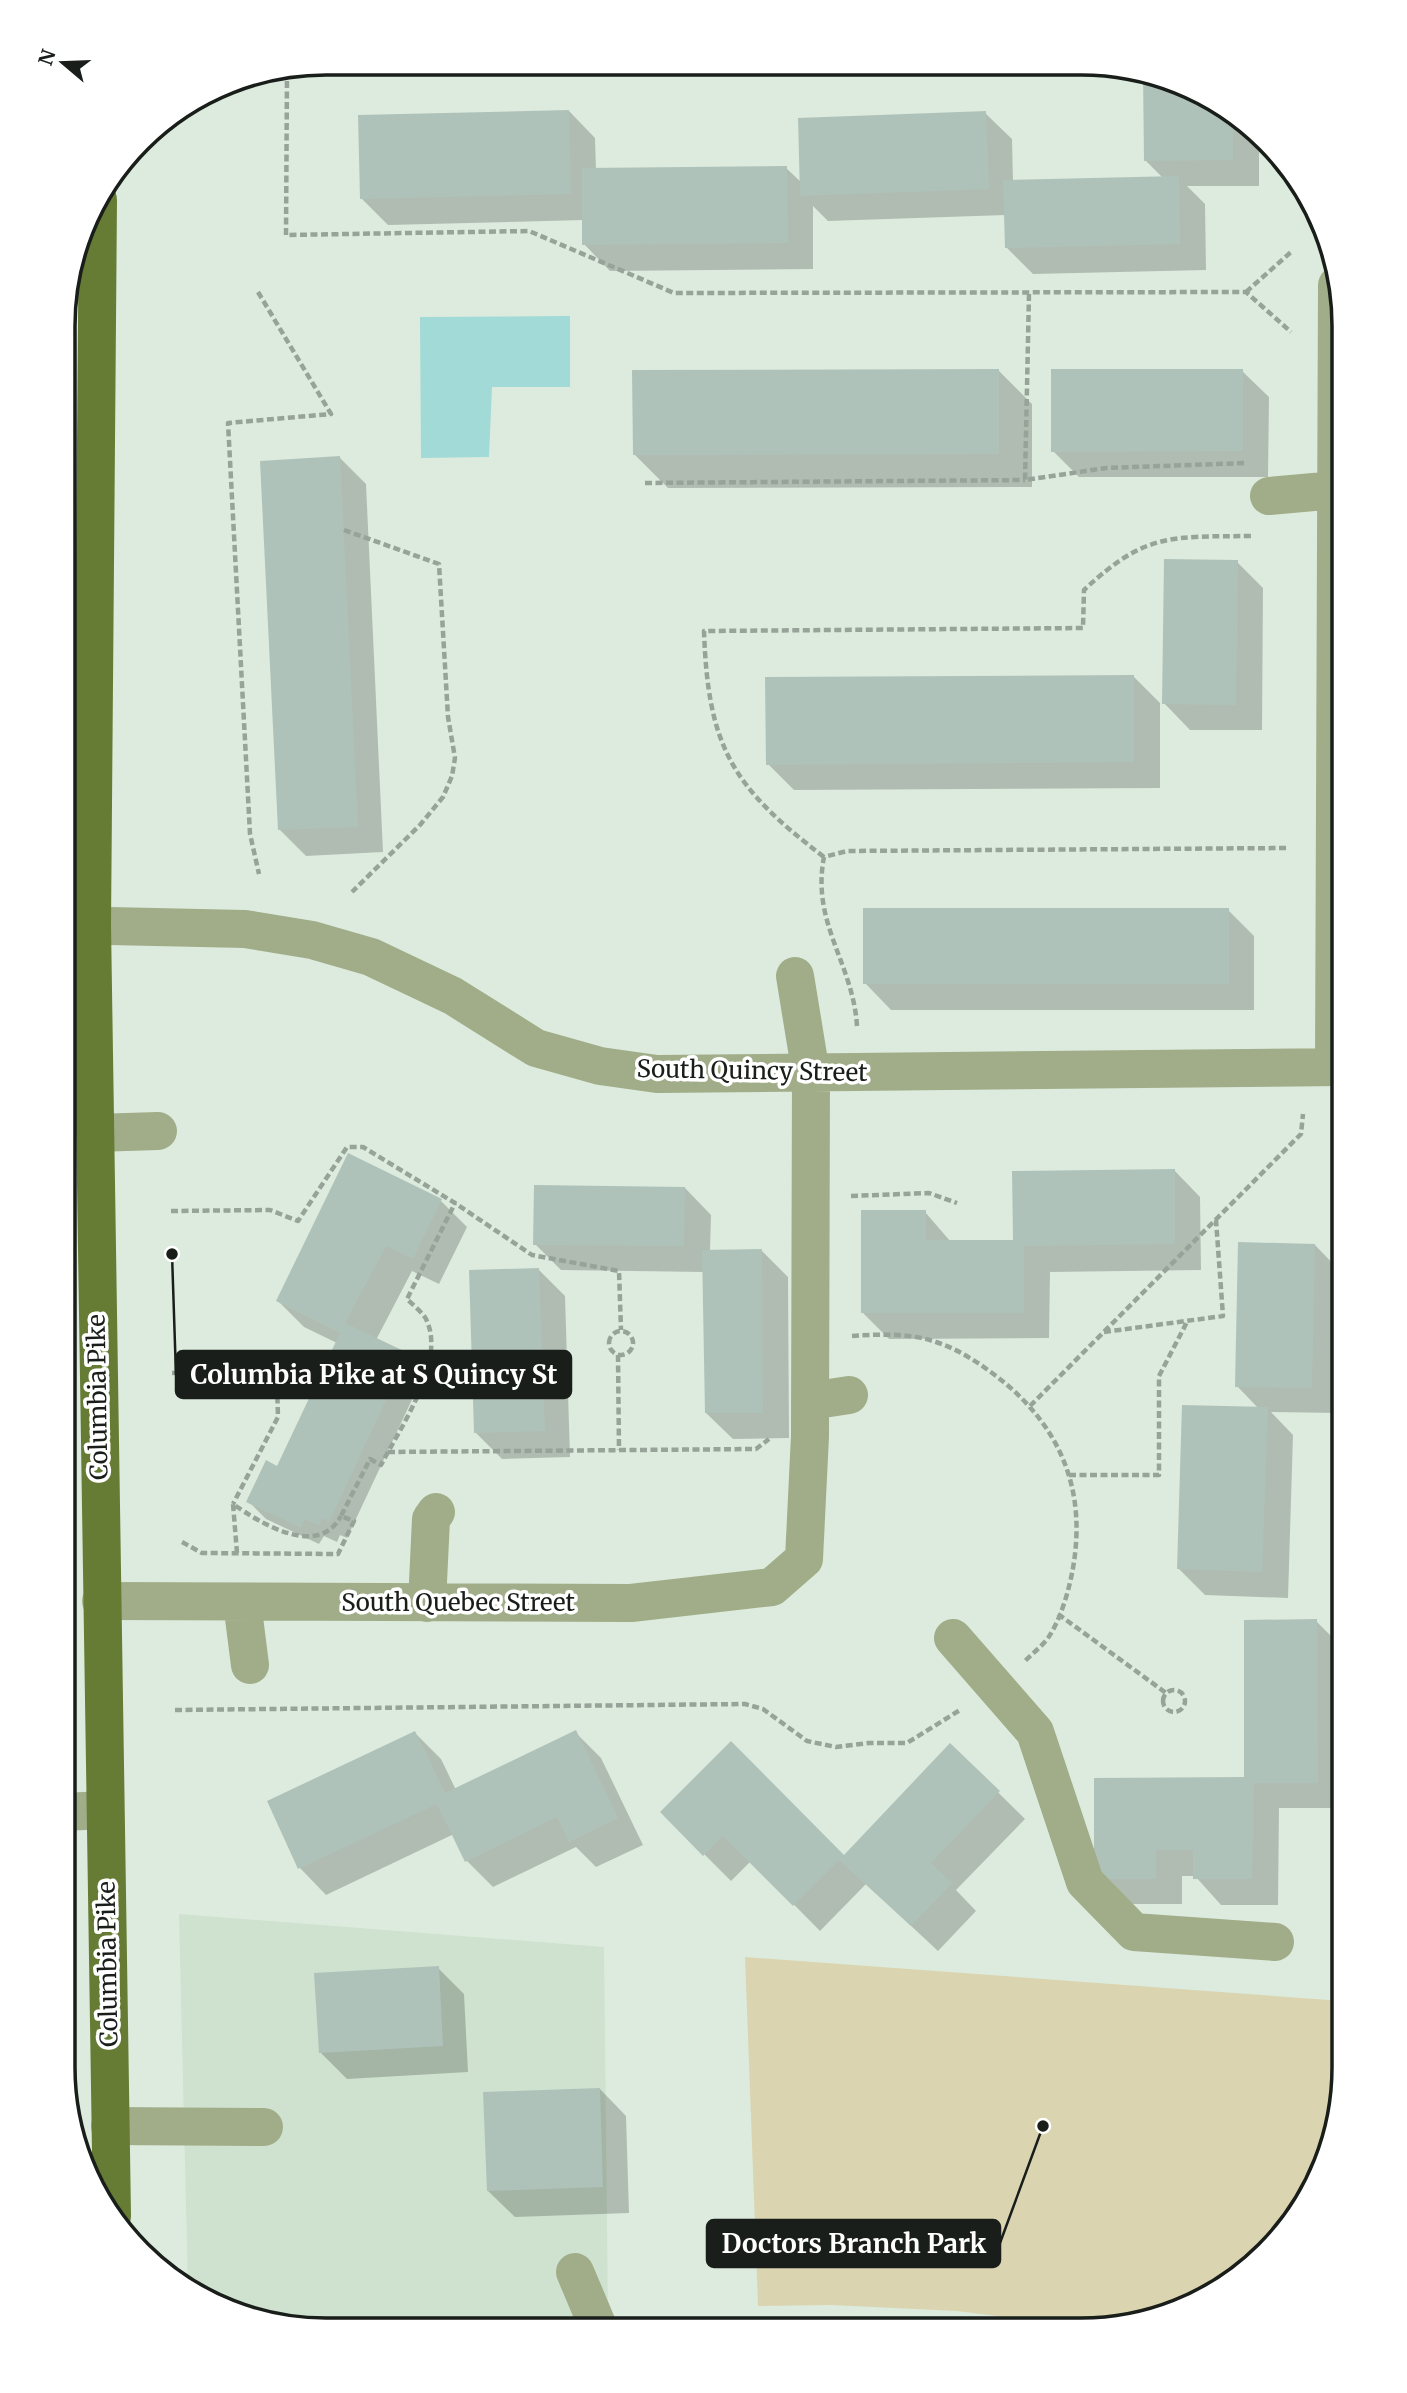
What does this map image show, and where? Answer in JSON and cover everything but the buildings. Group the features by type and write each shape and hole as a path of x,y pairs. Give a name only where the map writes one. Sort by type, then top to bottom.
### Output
{"main road":[{"name":"Columbia Pike","path":"97,223 78,925 95,1133 112,2196"}],"street":[{"path":"1269,496 1332,490"},
{"name":"South Quincy Street","path":"78,925 245,929 312,940 371,957 453,996 536,1048 600,1066 657,1074 1332,1067"},
{"path":"795,976 811,1073 810,1401 849,1395"},
{"path":"95,1133 158,1131"},
{"name":"South Quebec Street","path":"101,1601 631,1603 772,1587 804,1559 810,1401"},
{"path":"427,1603 431,1519 436,1512"},
{"path":"242,1602 250,1665"},
{"path":"953,1638 1035,1732 1085,1882 1134,1932 1275,1942"},
{"path":"75,1811 105,1810"},
{"path":"110,2126 264,2127"},
{"path":"575,2272 595,2318"}],"path":[{"path":"287,78 286,234 529,232 674,293 1246,292 1291,252"},
{"path":"258,292 331,414 228,423 250,834 259,874"},
{"path":"1246,292 1291,331"},
{"path":"1025,480 1029,294"},
{"path":"645,483 1025,480 1107,468 1251,463"},
{"path":"344,530 439,564 448,717 455,758 452,776 443,797 420,825 352,892"},
{"path":"824,857 765,808 734,770 714,726 705,680 704,631 1083,628 1084,590 1108,568 1139,548 1167,538 1264,536"},
{"path":"824,857 847,851 1288,848"},
{"path":"824,857 819,882 824,919 855,1002 857,1026"},
{"path":"1030,1406 1301,1134 1303,1114"},
{"path":"171,1212 270,1209 298,1221 347,1147 363,1147 455,1203 532,1255 618,1271 621,1330"},
{"path":"233,1504 282,1532 306,1537 328,1531 341,1516 370,1459 381,1465 427,1374 432,1343 425,1318 407,1299 455,1203"},
{"path":"1104,1332 1223,1315 1216,1220"},
{"path":"1069,1475 1158,1475 1159,1376 1188,1320"},
{"path":"621,1330 630,1335 632,1343 630,1351 618,1355 611,1350 608,1343 613,1333 621,1330"},
{"path":"618,1355 620,1450"},
{"path":"172,1373 268,1369 277,1385 278,1417 233,1504 237,1553"},
{"path":"388,1452 756,1449 772,1436"},
{"path":"182,1542 202,1553 338,1554 354,1521 341,1516"},
{"path":"1058,1614 1166,1693"},
{"path":"1176,1690 1182,1693 1186,1699 1182,1709 1171,1712 1165,1707 1166,1693 1176,1690"}],"shaded area":[{"path":"179,1914 604,1947 608,2313 560,2318 294,2316 230,2299 188,2275"},
{"path":"745,1957 1332,2000 1330,2099 1323,2131 1306,2178 1280,2219 1258,2244 1233,2266 1192,2292 1129,2313 1080,2318 1012,2318 957,2311 831,2305 758,2306"}],"water":[{"path":"570,316 570,387 492,387 489,457 421,458 420,317"}],"place":[{"name":"Columbia Pike at S Quincy St","path":"172,1254"},
{"name":"Doctors Branch Park","path":"1043,2126"}]}
